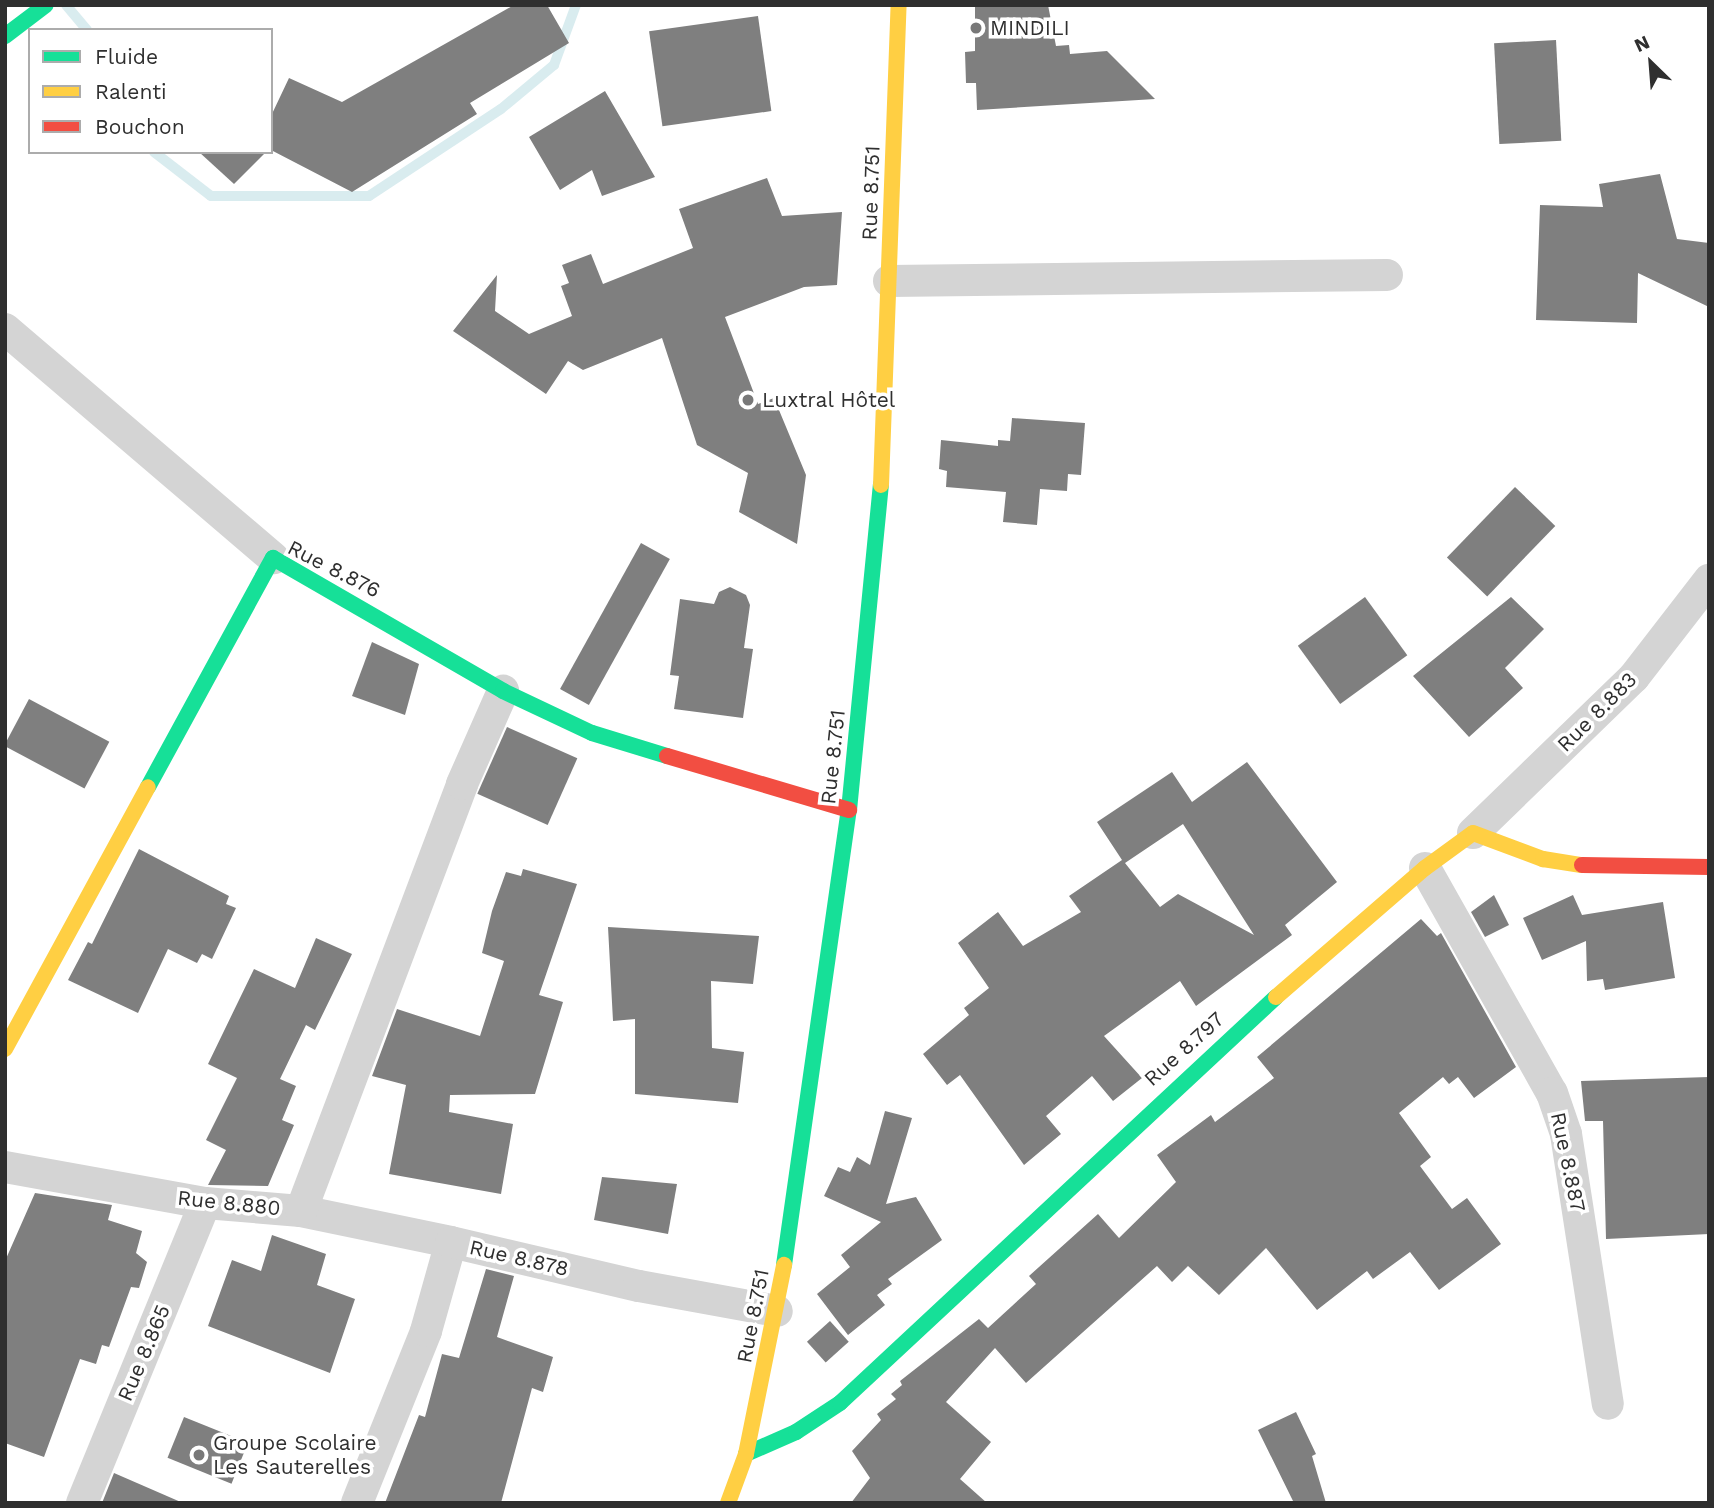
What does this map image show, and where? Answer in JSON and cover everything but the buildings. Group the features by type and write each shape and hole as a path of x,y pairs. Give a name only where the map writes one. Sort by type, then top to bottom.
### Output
{"main road":[{"path":"5,36 46,5"},
{"name":"Rue 8.751","path":"728,1503 746,1454 777,1311 849,810 883,464 899,5"},
{"name":"Rue 8.876","path":"5,1049 273,558 503,691 592,733 849,810"},
{"path":"1473,833 1543,859 1593,867 1709,867"},
{"name":"Rue 8.797","path":"746,1454 796,1432 840,1403 1158,1101 1425,868 1473,833"}],"street":[{"path":"889,281 1387,275"},
{"path":"5,329 273,558"},
{"name":"Rue 8.883","path":"1473,833 1634,677 1709,580"},
{"path":"301,1211 462,784 503,691"},
{"name":"Rue 8.887","path":"1425,868 1552,1093 1566,1134 1608,1404"},
{"name":"Rue 8.880","path":"5,1167 205,1203 301,1211 452,1242"},
{"name":"Rue 8.865","path":"82,1503 205,1203"},
{"name":"Rue 8.878","path":"357,1503 426,1331 452,1242 639,1286 777,1311"}],"waterway":[{"path":"66,5 85,28"},
{"path":"157,154 211,196 369,196 501,109 554,65 576,5"}],"traffic: fast":[{"path":"5,36 46,5"},
{"path":"784,1265 849,810 881,485"},
{"path":"148,787 273,558 503,691 592,733 667,756"},
{"path":"746,1454 796,1432 840,1403 1276,997"}],"traffic: slow":[{"path":"881,485 899,5"},
{"path":"5,1049 148,787"},
{"path":"1276,997 1425,868 1473,833 1543,859 1582,865"},
{"path":"728,1503 746,1454 784,1265"}],"traffic: jam":[{"path":"667,756 849,810"},
{"path":"1582,865 1709,867"}],"place":[{"name":"MINDILI","path":"976,28"},
{"name":"Luxtral Hôtel","path":"748,400"},
{"name":"Groupe Scolaire Les Sauterelles","path":"199,1455"}]}
